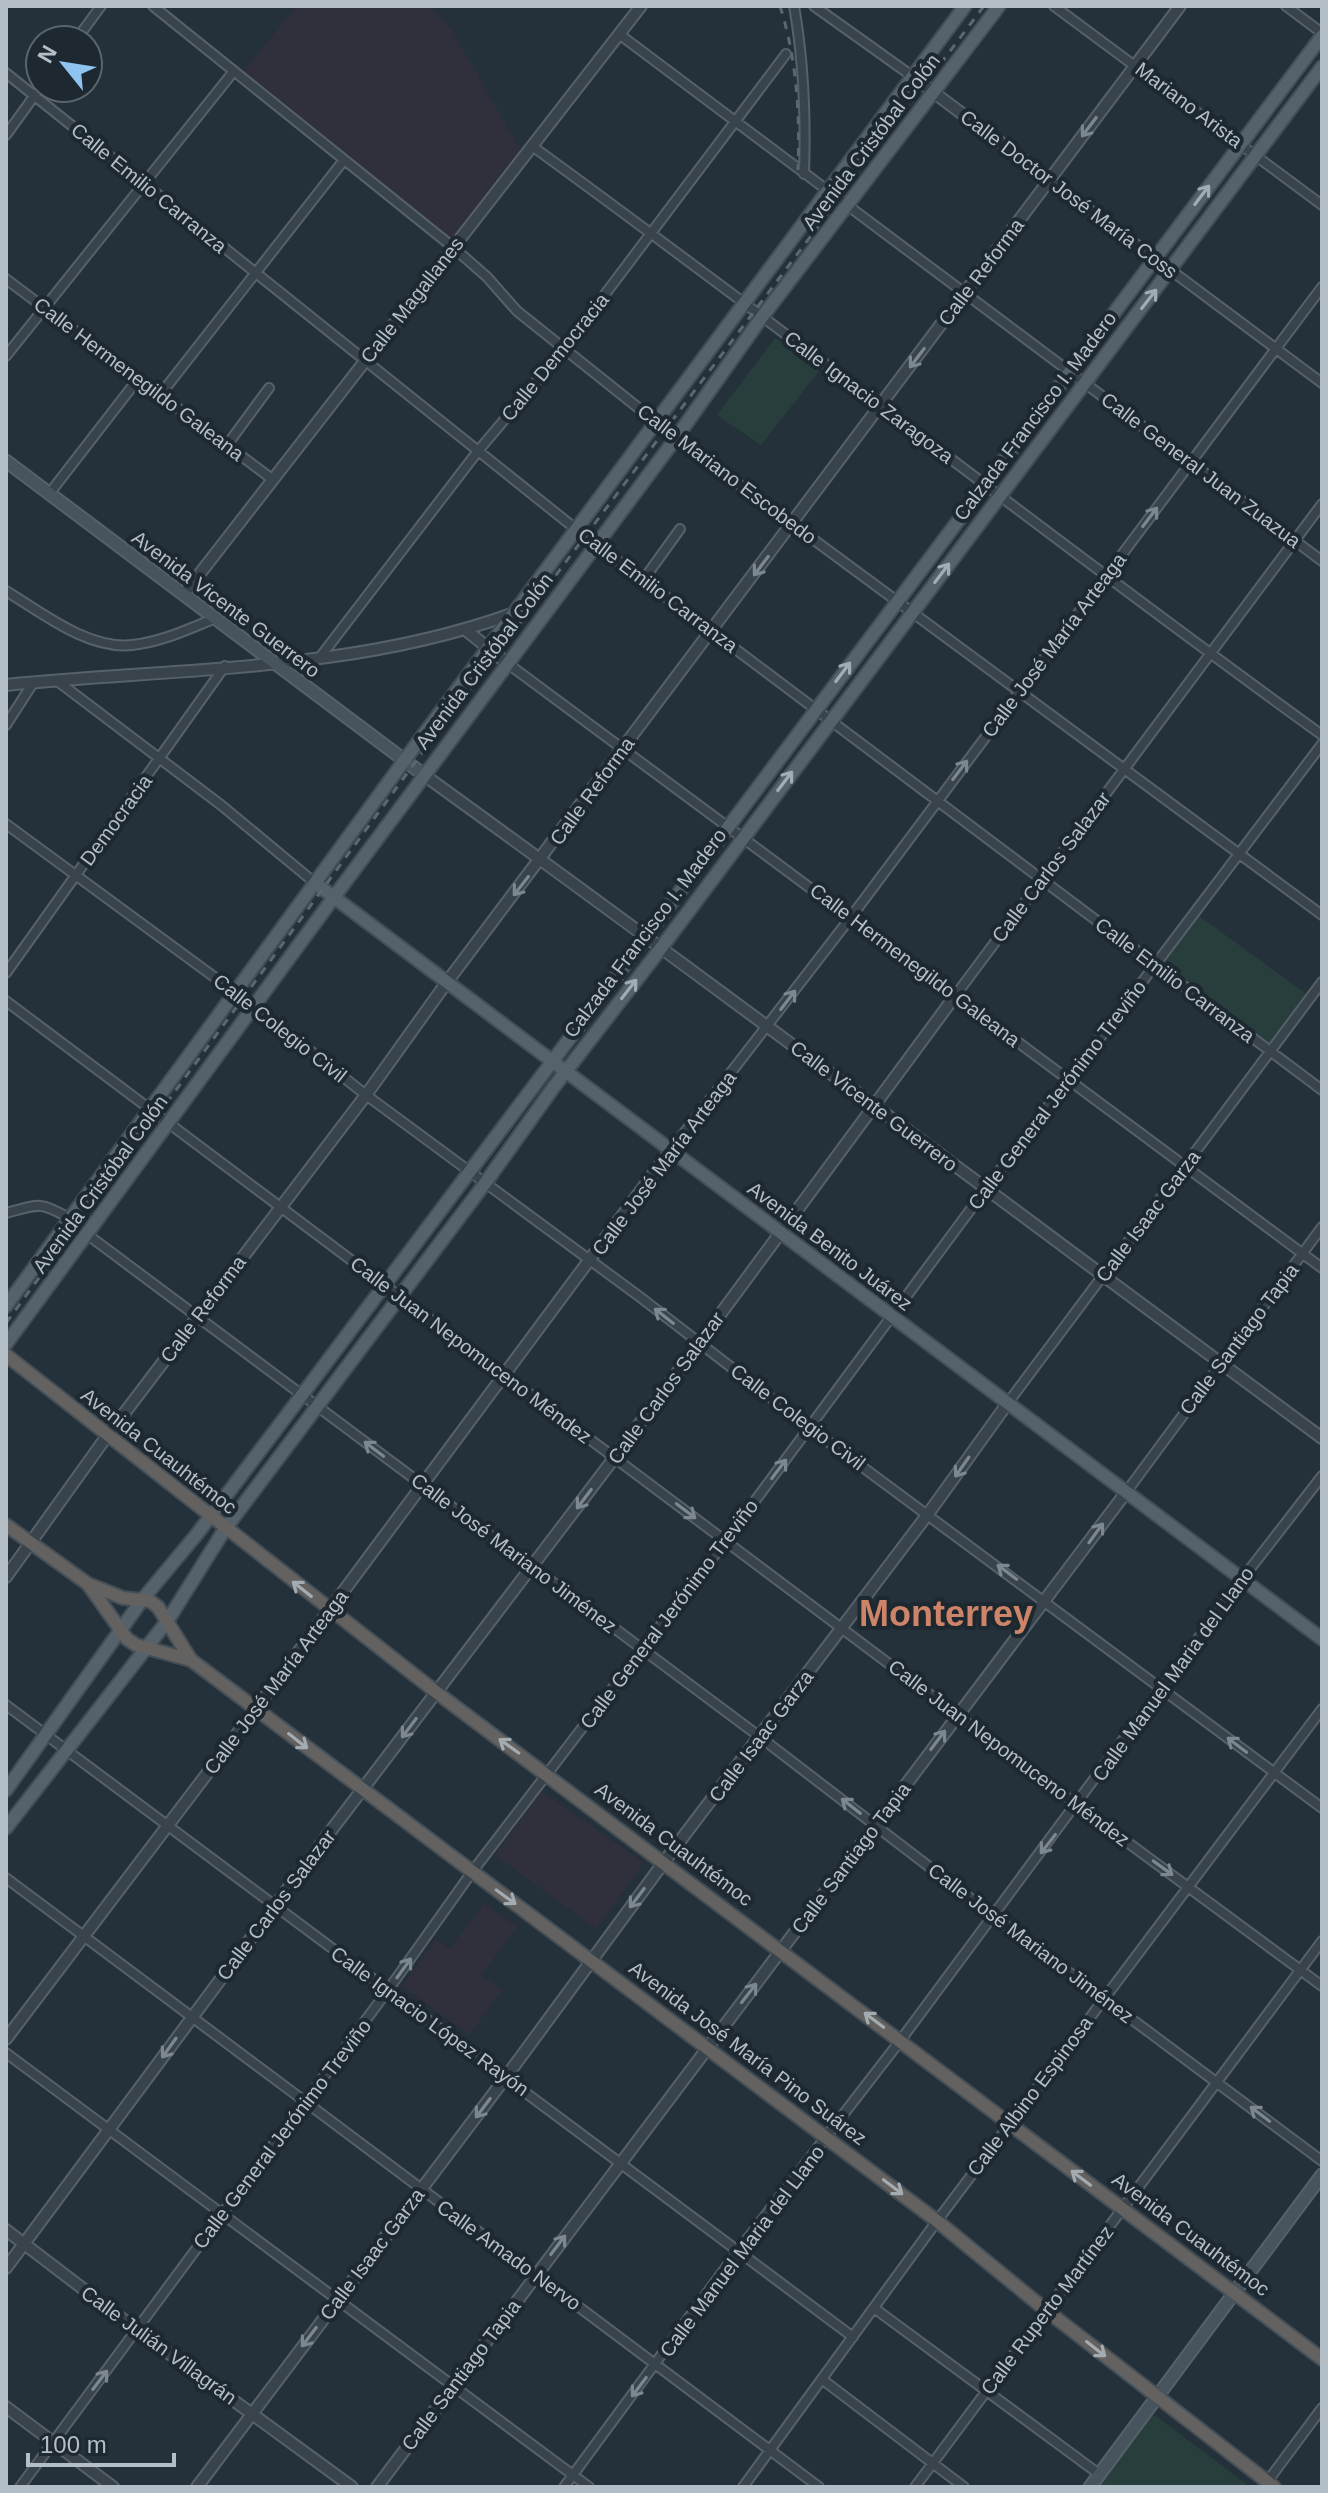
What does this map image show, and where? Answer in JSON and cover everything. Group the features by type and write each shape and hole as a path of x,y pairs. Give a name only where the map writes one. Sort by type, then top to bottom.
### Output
{"highway":[{"name":"Avenida Cuauhtémoc","path":"6,1355 436,1692 1322,2359"},
{"name":"Avenida José María Pino Suárez","path":"6,1525 88,1584 158,1607 191,1660"},
{"name":"Avenida José María Pino Suárez","path":"88,1584 120,1630 136,1645 191,1660 937,2221 1047,2311 1270,2484"}],"main road":[{"name":"Avenida Cristóbal Colón","path":"6,1306 487,648 965,6"},
{"name":"Avenida Cristóbal Colón","path":"6,1344 676,438 762,317 999,6"},
{"name":"Calzada Francisco I. Madero","path":"6,1790 142,1600 302,1395 1322,34"},
{"name":"Calzada Francisco I. Madero","path":"6,1828 168,1620 225,1529 316,1406 1322,67"},
{"name":"Avenida Vicente Guerrero","path":"6,461 424,775"},
{"name":"Avenida Benito Juárez","path":"315,883 1322,1639"},
{"path":"1090,2487 1322,2175"}],"street":[{"path":"88,24 101,6"},
{"name":"Calle Mariano Escobedo","path":"153,6 454,248 487,277 517,311 676,438 1322,915"},
{"name":"Calle Magallanes","path":"184,594 641,6"},
{"path":"794,6 804,75 804,174"},
{"name":"Calle Doctor José María Coss","path":"814,6 934,92 1322,383"},
{"name":"Mariano Arista","path":"1054,6 1322,205"},
{"name":"Calle Reforma","path":"6,1577 107,1436 366,1095 447,982 1180,6"},
{"path":"1286,6 1322,34"},
{"name":"Calle General Juan Zuazua","path":"619,34 1322,561"},
{"name":"Calle Democracia","path":"321,656 478,451 563,350 786,54"},
{"path":"6,356 234,71"},
{"name":"Calle Emilio Carranza","path":"6,73 24,84"},
{"path":"6,135 29,104"},
{"name":"Calle Emilio Carranza","path":"52,104 255,274 577,530 1322,1090"},
{"name":"Calle Ignacio Zaragoza","path":"532,146 1322,735"},
{"path":"160,395 344,160"},
{"name":"Calle Hermenegildo Galeana","path":"6,279 272,479"},
{"name":"Calle José María Arteaga","path":"6,2039 1322,287"},
{"path":"49,494 138,379"},
{"path":"227,445 269,388"},
{"name":"Calle Carlos Salazar","path":"6,2268 615,1457 1322,504"},
{"path":"644,579 680,529"},
{"path":"6,591 74,630 111,645 160,640 216,618"},
{"path":"6,685 274,662 399,646 467,631 514,613"},
{"path":"467,631 507,663"},
{"name":"Calle Hermenegildo Galeana","path":"507,663 1322,1268"},
{"name":"Democracia","path":"6,973 225,666"},
{"path":"56,680 221,805 315,883"},
{"path":"6,725 33,683"},
{"name":"Calle General Jerónimo Treviño","path":"20,2487 472,1872 726,1540 985,1190 1322,744"},
{"name":"Calle Vicente Guerrero","path":"424,775 1322,1438"},
{"name":"Calle Colegio Civil","path":"6,824 255,1007 366,1095 1322,1808"},
{"name":"Calle Isaac Garza","path":"197,2487 928,1514 1322,982"},
{"name":"Calle Juan Nepomuceno Méndez","path":"6,1001 1322,1986"},
{"path":"6,1213 45,1204 71,1219"},
{"name":"Calle Santiago Tapia","path":"377,2487 1046,1601 1322,1227"},
{"name":"Calle José Mariano Jiménez","path":"88,1235 1322,2161"},
{"name":"Calle Manuel Maria del Llano","path":"564,2487 1322,1476"},
{"name":"Calle Ignacio López Rayón","path":"6,1705 853,2337"},
{"name":"Calle Albino Espinosa","path":"743,2487 937,2221 1322,1709"},
{"name":"Calle Amado Nervo","path":"6,1878 420,2190 658,2363 819,2487"},
{"name":"Calle Ruperto Martínez","path":"915,2487 1322,1941"},
{"path":"6,2053 589,2487"},
{"name":"Calle Julián Villagrán","path":"6,2230 352,2487"},
{"path":"874,2308 1099,2474"},
{"path":"823,2380 964,2487"},
{"path":"6,2407 113,2487"},
{"path":"1270,2484 1322,2408"}],"shaded area":[{"path":"297,6 430,6 452,30 520,150 517,159 452,240 241,74"},
{"path":"541,1791 644,1863 596,1929 495,1855"},
{"path":"484,1903 517,1927 481,1975 502,1990 469,2035 402,1986 436,1939 450,1949"}],"green space":[{"path":"775,338 819,371 761,445 717,415"},
{"path":"1195,913 1312,998 1270,1051 1156,965"},
{"path":"1147,2416 1156,2416 1250,2487 1094,2487"}],"railway":[{"path":"780,6 796,87 798,170"},
{"path":"6,1323 419,757 984,6"}],"district":[{"name":"Monterrey","path":"946,1613"}]}
